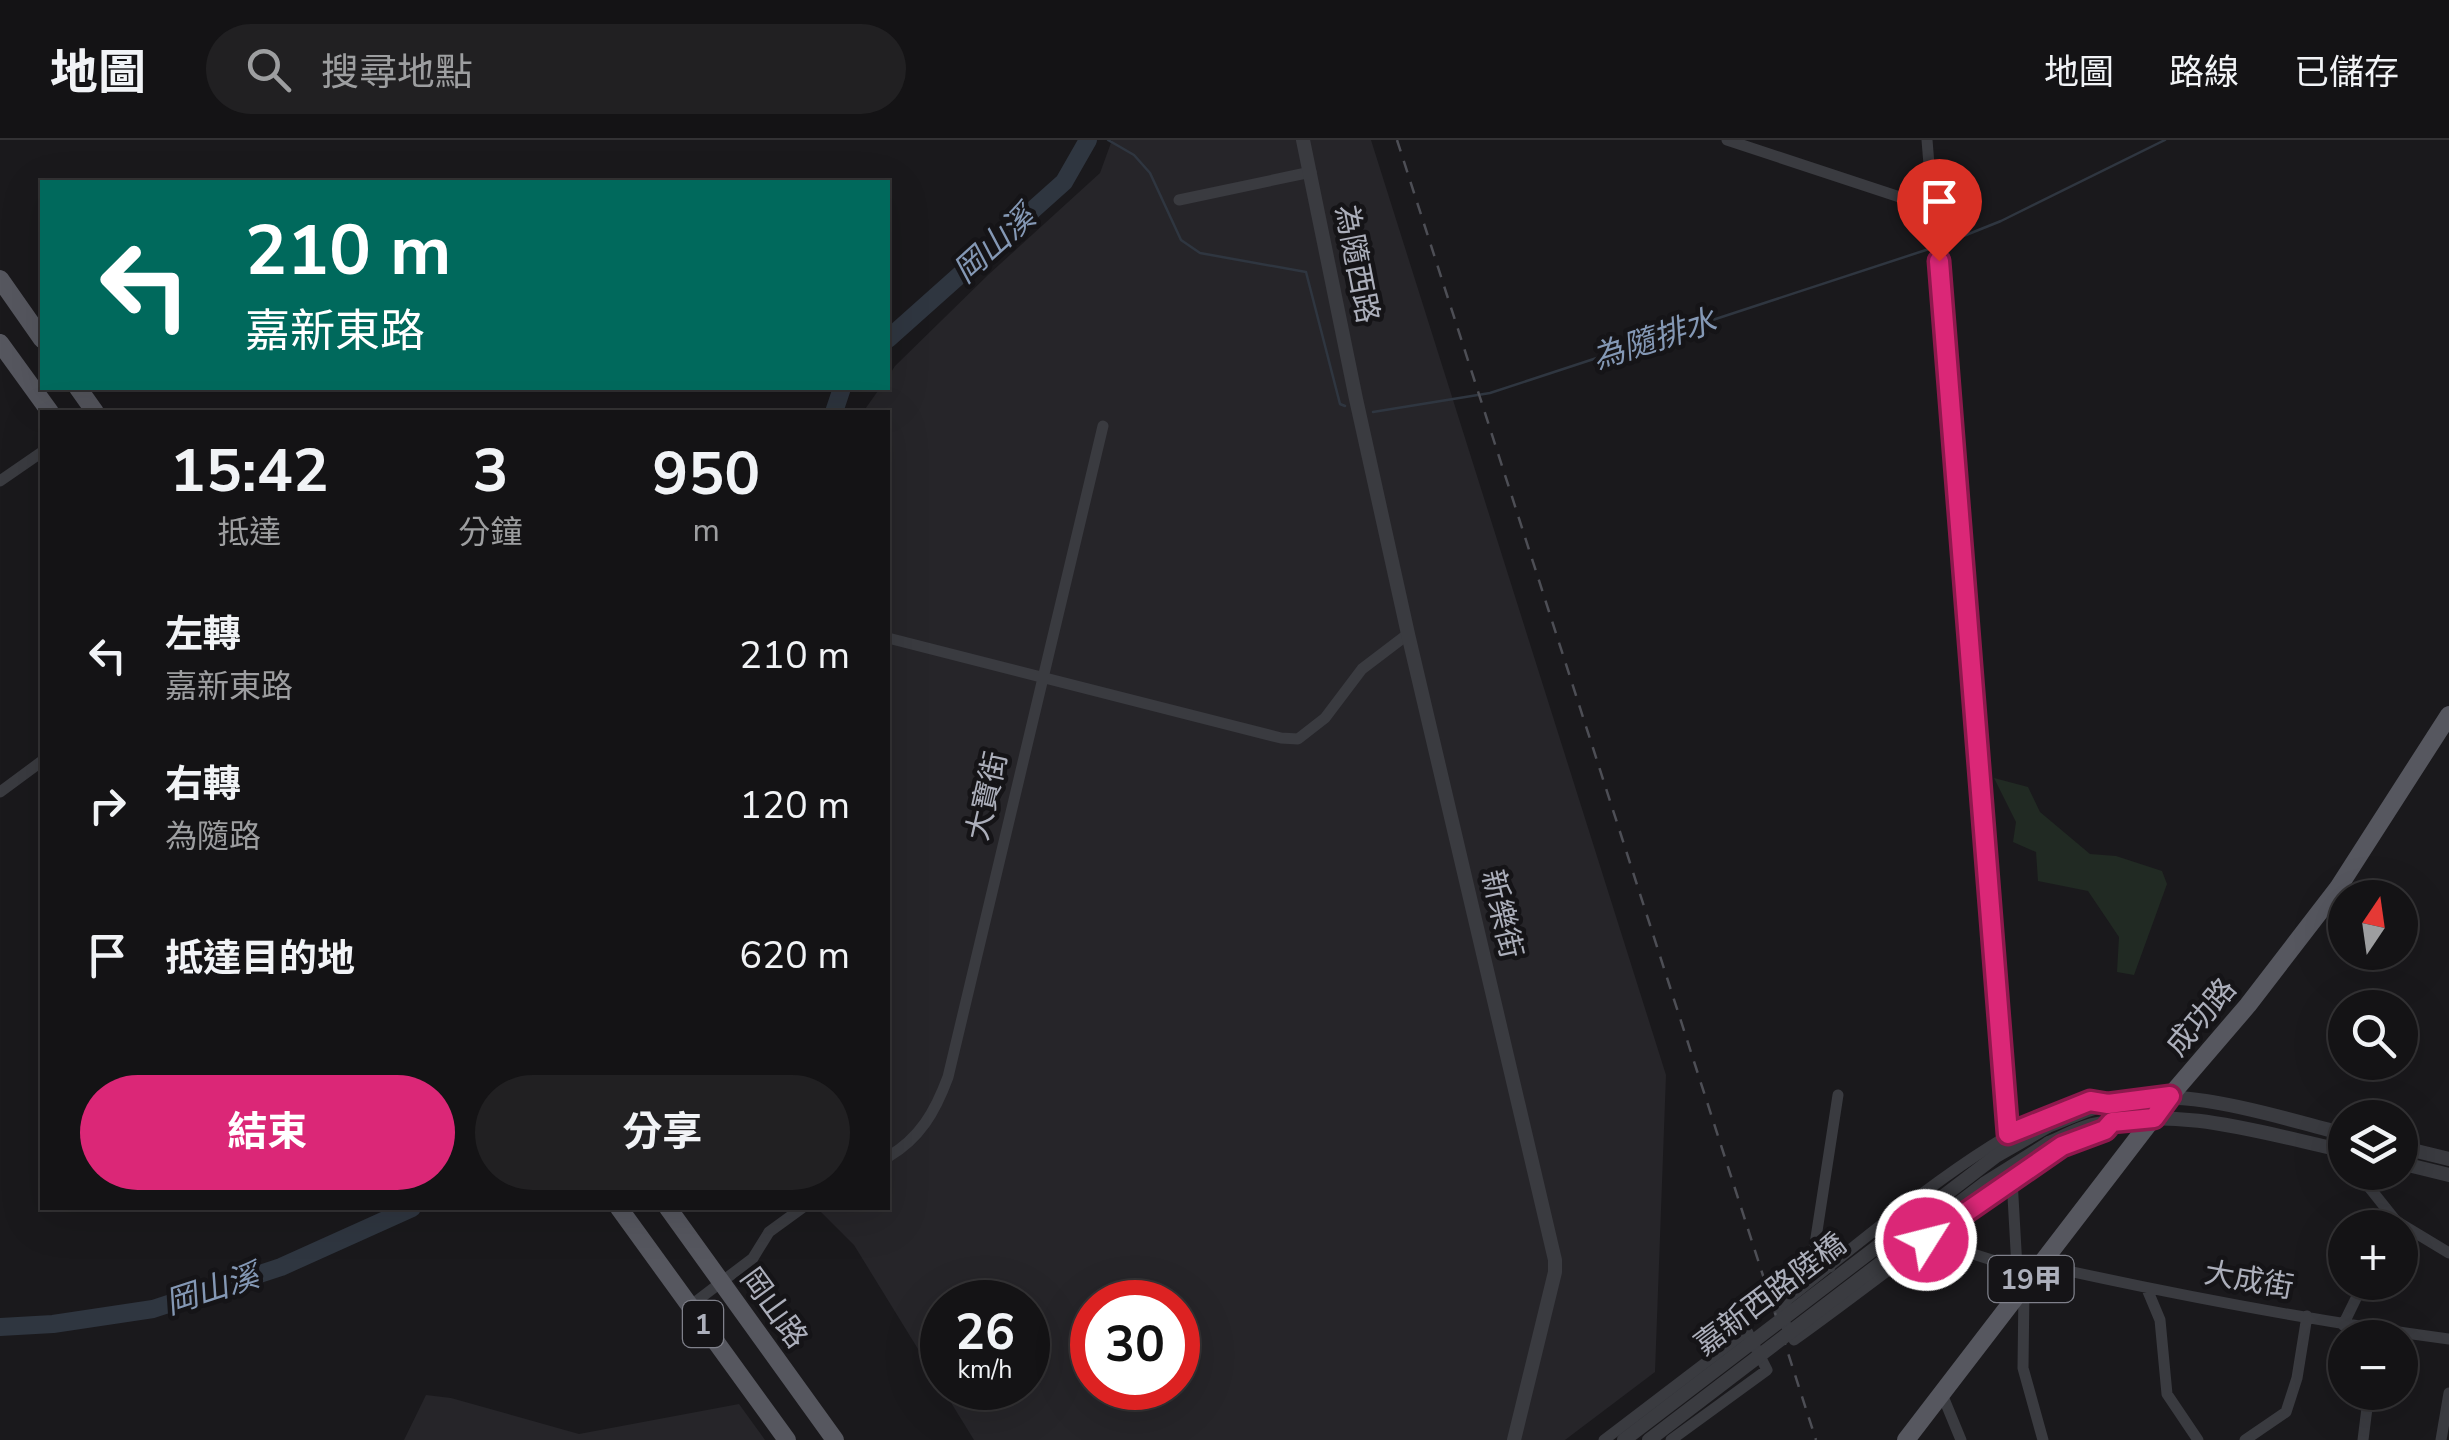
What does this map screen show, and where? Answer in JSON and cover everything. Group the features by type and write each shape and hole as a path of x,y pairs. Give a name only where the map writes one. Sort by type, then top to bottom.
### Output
{"main road":[{"path":"0,279 40,335"},
{"path":"0,343 49,410"},
{"name":"成功路","path":"1906,1440 2170,1096 2248,1005 2338,888 2449,714"},
{"name":"1","path":"620,1210 787,1440"},
{"name":"岡山路","path":"669,1210 835,1440"}],"street":[{"name":"為隨西路","path":"1304,140 1356,399"},
{"path":"1727,140 1933,208"},
{"path":"1928,140 2008,1134"},
{"path":"1179,200 1311,172"},
{"name":"新樂街","path":"1356,399 1555,1260 1552,1289 1514,1440"},
{"name":"大寶街","path":"890,1156 919,1134 937,1107 948,1077 1103,426"},
{"path":"0,481 40,453"},
{"path":"890,639 1281,738 1298,739 1325,718 1362,669 1408,634"},
{"path":"0,792 40,763"},
{"path":"1830,1267 1815,1244 1838,1095"},
{"name":"嘉新西路陸橋","path":"1624,1440 1996,1156 2048,1126 2108,1104 2170,1096 2203,1100 2328,1130"},
{"path":"2108,1104 2090,1101 2008,1134 1981,1150 1788,1300 1780,1312 1794,1340 2012,1179 2062,1146 2105,1130 2112,1122"},
{"name":"嘉新西路陸橋","path":"1649,1440 1984,1184 2049,1143 2087,1126 2154,1118 2197,1119 2328,1149"},
{"path":"2418,1151 2449,1158"},
{"path":"2418,1167 2449,1174"},
{"path":"2012,1179 2017,1268 2024,1288 2023,1368 2043,1440"},
{"path":"690,1306 754,1258 769,1232 799,1210"},
{"path":"1903,1210 1926,1240 2017,1268"},
{"path":"2418,1237 2449,1253"},
{"name":"大成街","path":"2041,1265 2328,1321"},
{"path":"2147,1288 2160,1320 2167,1394 2198,1440"},
{"path":"2244,1440 2286,1412 2297,1378 2308,1316"},
{"path":"1604,1440 1747,1331 1767,1370 1672,1440"},
{"name":"大成街","path":"2418,1336 2449,1338"},
{"path":"2442,1440 2449,1392"},
{"path":"1942,1394 1961,1440"},
{"path":"2364,1440 2367,1410"}],"shaded area":[{"path":"1112,140 1371,140 1666,1075 1655,1372 1565,1440 974,1440 956,1410 1050,1410 1050,1280 920,1280 920,1352 854,1245 819,1210 890,1210 890,410 864,410 879,390 890,390 890,374 1100,173"},
{"path":"1994,778 2028,787 2040,812 2090,854 2116,856 2162,871 2167,884 2134,975 2117,972 2119,937 2088,891 2038,881 2036,852 2013,842 2016,822"},
{"path":"426,1395 451,1398 579,1434 739,1404 765,1440 404,1440"}],"waterway":[{"name":"岡山溪","path":"890,337 1064,182 1088,140"},
{"name":"為隨排水","path":"1108,140 1134,155 1150,173 1181,240 1200,253 1306,272 1340,404 1345,406"},
{"name":"為隨排水","path":"1941,245 2001,221 2165,140"},
{"name":"為隨排水","path":"1373,412 1490,393 1929,249"},
{"name":"岡山溪","path":"835,410 841,390"},
{"name":"岡山溪","path":"0,1327 53,1324 153,1309 281,1267 408,1210"}],"railway":[{"path":"1397,140 1816,1440"}],"route":[{"path":"1926,1240 2062,1146 2105,1130 2112,1122 2154,1118 2170,1096 2108,1104 2090,1101 2008,1134 1939,261"}]}
